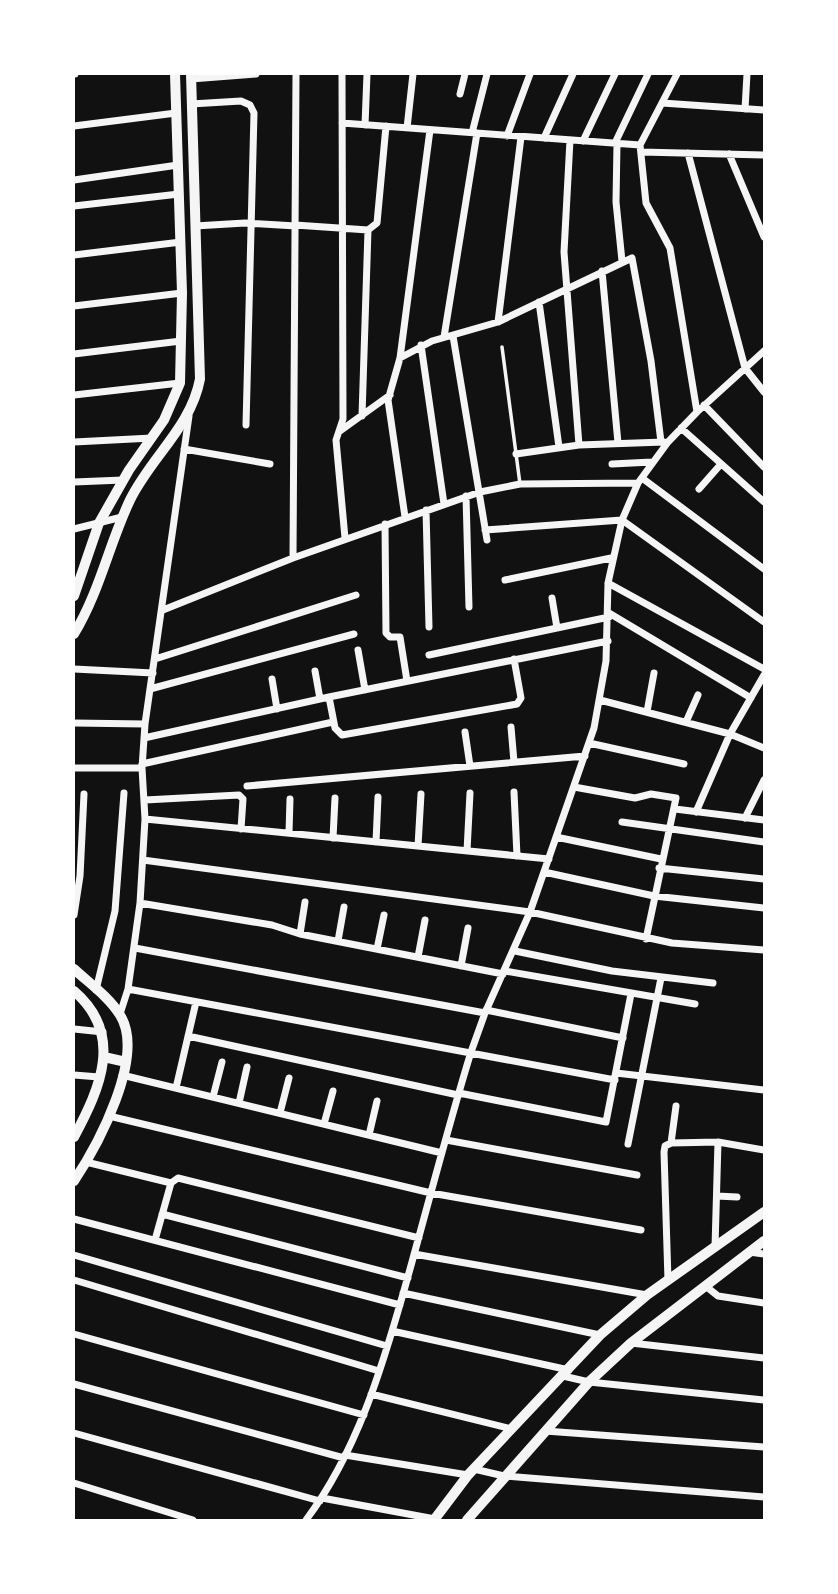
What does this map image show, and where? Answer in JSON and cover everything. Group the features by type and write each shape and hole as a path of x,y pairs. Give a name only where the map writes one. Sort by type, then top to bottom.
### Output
{"street":[{"path":"74,596 99,523 123,480 174,402 180,383 182,293 175,74"},
{"path":"120,1014 128,989 140,903 145,819 142,766 145,724 189,416 200,379 191,76 256,74"},
{"path":"293,558 296,74"},
{"path":"342,74 342,419 337,433 345,538"},
{"path":"365,125 367,74"},
{"path":"407,128 414,74"},
{"path":"460,94 465,74"},
{"path":"444,337 474,133 487,74"},
{"path":"507,136 530,74"},
{"path":"544,138 573,74"},
{"path":"583,141 615,74"},
{"path":"622,261 616,202 616,144 648,74"},
{"path":"677,74 641,148 646,204 670,247 696,412"},
{"path":"745,109 747,74"},
{"path":"191,104 241,101 250,105 254,113 246,425"},
{"path":"662,103 765,110"},
{"path":"74,126 176,113"},
{"path":"342,123 583,141 688,153 765,155"},
{"path":"195,226 253,223 368,230 377,223 386,127"},
{"path":"405,517 388,404 400,358 430,130"},
{"path":"498,322 521,136"},
{"path":"570,140 564,215 565,289 579,445"},
{"path":"688,153 745,368 765,392"},
{"path":"729,154 765,237"},
{"path":"74,180 178,165"},
{"path":"74,206 179,194"},
{"path":"362,416 368,230"},
{"path":"74,255 181,243"},
{"path":"400,358 421,345 498,322 633,258 664,442"},
{"path":"602,271 618,443"},
{"path":"74,306 182,293"},
{"path":"539,302 559,447"},
{"path":"181,319 198,318"},
{"path":"453,335 487,540"},
{"path":"74,354 181,341"},
{"path":"421,345 444,504"},
{"path":"306,1521 321,1500 344,1456 371,1394 408,1278 471,1052 485,1012 530,912 585,756 600,699 608,641 611,558 622,520 640,480 664,442 765,351"},
{"path":"74,396 180,383"},
{"path":"337,433 390,395"},
{"path":"704,405 765,467"},
{"path":"74,634 100,582 122,517 146,473 189,416"},
{"path":"681,428 765,502"},
{"path":"74,442 152,438"},
{"path":"516,454 579,445 664,442"},
{"path":"184,449 270,464"},
{"path":"612,464 652,462"},
{"path":"699,489 721,464"},
{"path":"74,482 123,480"},
{"path":"163,610 345,538 466,496 520,484 640,480 765,569"},
{"path":"466,496 470,607"},
{"path":"426,510 429,627"},
{"path":"74,529 122,517"},
{"path":"485,530 622,520 765,622"},
{"path":"385,524 386,633 400,637 407,681"},
{"path":"505,580 611,558"},
{"path":"608,583 765,669"},
{"path":"155,659 356,595"},
{"path":"552,598 557,628"},
{"path":"429,655 609,615 751,698"},
{"path":"150,689 354,634"},
{"path":"144,738 325,698 608,641"},
{"path":"358,650 365,690"},
{"path":"314,671 336,731 342,735 517,704 521,698 514,659"},
{"path":"74,669 153,673"},
{"path":"647,712 654,673"},
{"path":"696,812 730,734 765,675"},
{"path":"272,679 277,709"},
{"path":"686,722 698,695"},
{"path":"600,699 730,734 765,748"},
{"path":"74,768 142,766 333,722"},
{"path":"74,723 145,724"},
{"path":"511,727 514,762"},
{"path":"465,732 470,766"},
{"path":"589,743 684,764"},
{"path":"247,786 585,756"},
{"path":"745,818 765,780"},
{"path":"574,787 635,798 645,798 651,794 674,797 677,800 661,859 646,939"},
{"path":"514,792 517,856"},
{"path":"96,990 115,911 124,793"},
{"path":"467,851 470,793"},
{"path":"74,915 80,876 84,794"},
{"path":"418,846 421,794"},
{"path":"145,800 239,795 243,799 241,829"},
{"path":"376,842 378,797"},
{"path":"333,838 335,798"},
{"path":"289,833 290,799"},
{"path":"675,809 765,820"},
{"path":"145,819 549,859"},
{"path":"622,822 765,842"},
{"path":"556,837 661,859"},
{"path":"143,860 530,912 646,939 765,950"},
{"path":"659,868 765,879"},
{"path":"544,872 654,896 765,908"},
{"path":"300,934 305,902"},
{"path":"140,903 272,925 300,934 461,965 695,1004"},
{"path":"338,941 344,907"},
{"path":"377,949 384,915"},
{"path":"418,957 425,920"},
{"path":"461,965 468,928"},
{"path":"135,948 623,1038"},
{"path":"514,951 661,978 713,983"},
{"path":"74,970 120,1014 128,1037 126,1062 109,1116 74,1181"},
{"path":"628,1144 661,978"},
{"path":"128,989 615,1076 642,1076 765,1090"},
{"path":"74,991 90,1006 103,1032 104,1057 99,1077 74,1137"},
{"path":"188,1036 603,1122 607,1120 631,994"},
{"path":"176,1088 196,1002"},
{"path":"74,1029 103,1032"},
{"path":"104,1057 126,1062"},
{"path":"213,1097 222,1062"},
{"path":"239,1103 247,1067"},
{"path":"74,1075 99,1077"},
{"path":"122,1075 442,1153"},
{"path":"280,1113 289,1078"},
{"path":"324,1124 332,1091"},
{"path":"369,1135 377,1101"},
{"path":"671,1143 676,1106"},
{"path":"109,1116 431,1193 641,1230"},
{"path":"446,1140 637,1175"},
{"path":"715,1247 718,1142"},
{"path":"668,1280 665,1146 671,1143 718,1142 765,1150"},
{"path":"86,1162 171,1183"},
{"path":"155,1240 171,1183 178,1178 419,1238"},
{"path":"717,1196 737,1197"},
{"path":"74,1433 321,1500 434,1520 471,1472 600,1335 647,1295 765,1212"},
{"path":"162,1214 408,1278"},
{"path":"74,1219 400,1305"},
{"path":"467,1521 503,1476 589,1382 631,1343 765,1241"},
{"path":"749,1252 765,1254"},
{"path":"414,1254 647,1295"},
{"path":"74,1255 387,1346"},
{"path":"74,1279 379,1371"},
{"path":"708,1283 708,1288 718,1296 765,1303"},
{"path":"403,1293 600,1335"},
{"path":"392,1331 566,1373 589,1382 765,1401"},
{"path":"74,1335 363,1415"},
{"path":"631,1343 765,1358"},
{"path":"74,1384 344,1456 503,1476 765,1497"},
{"path":"371,1394 512,1429"},
{"path":"544,1431 765,1447"},
{"path":"74,1483 193,1521"}],"lane":[{"path":"502,347 520,484"}]}
